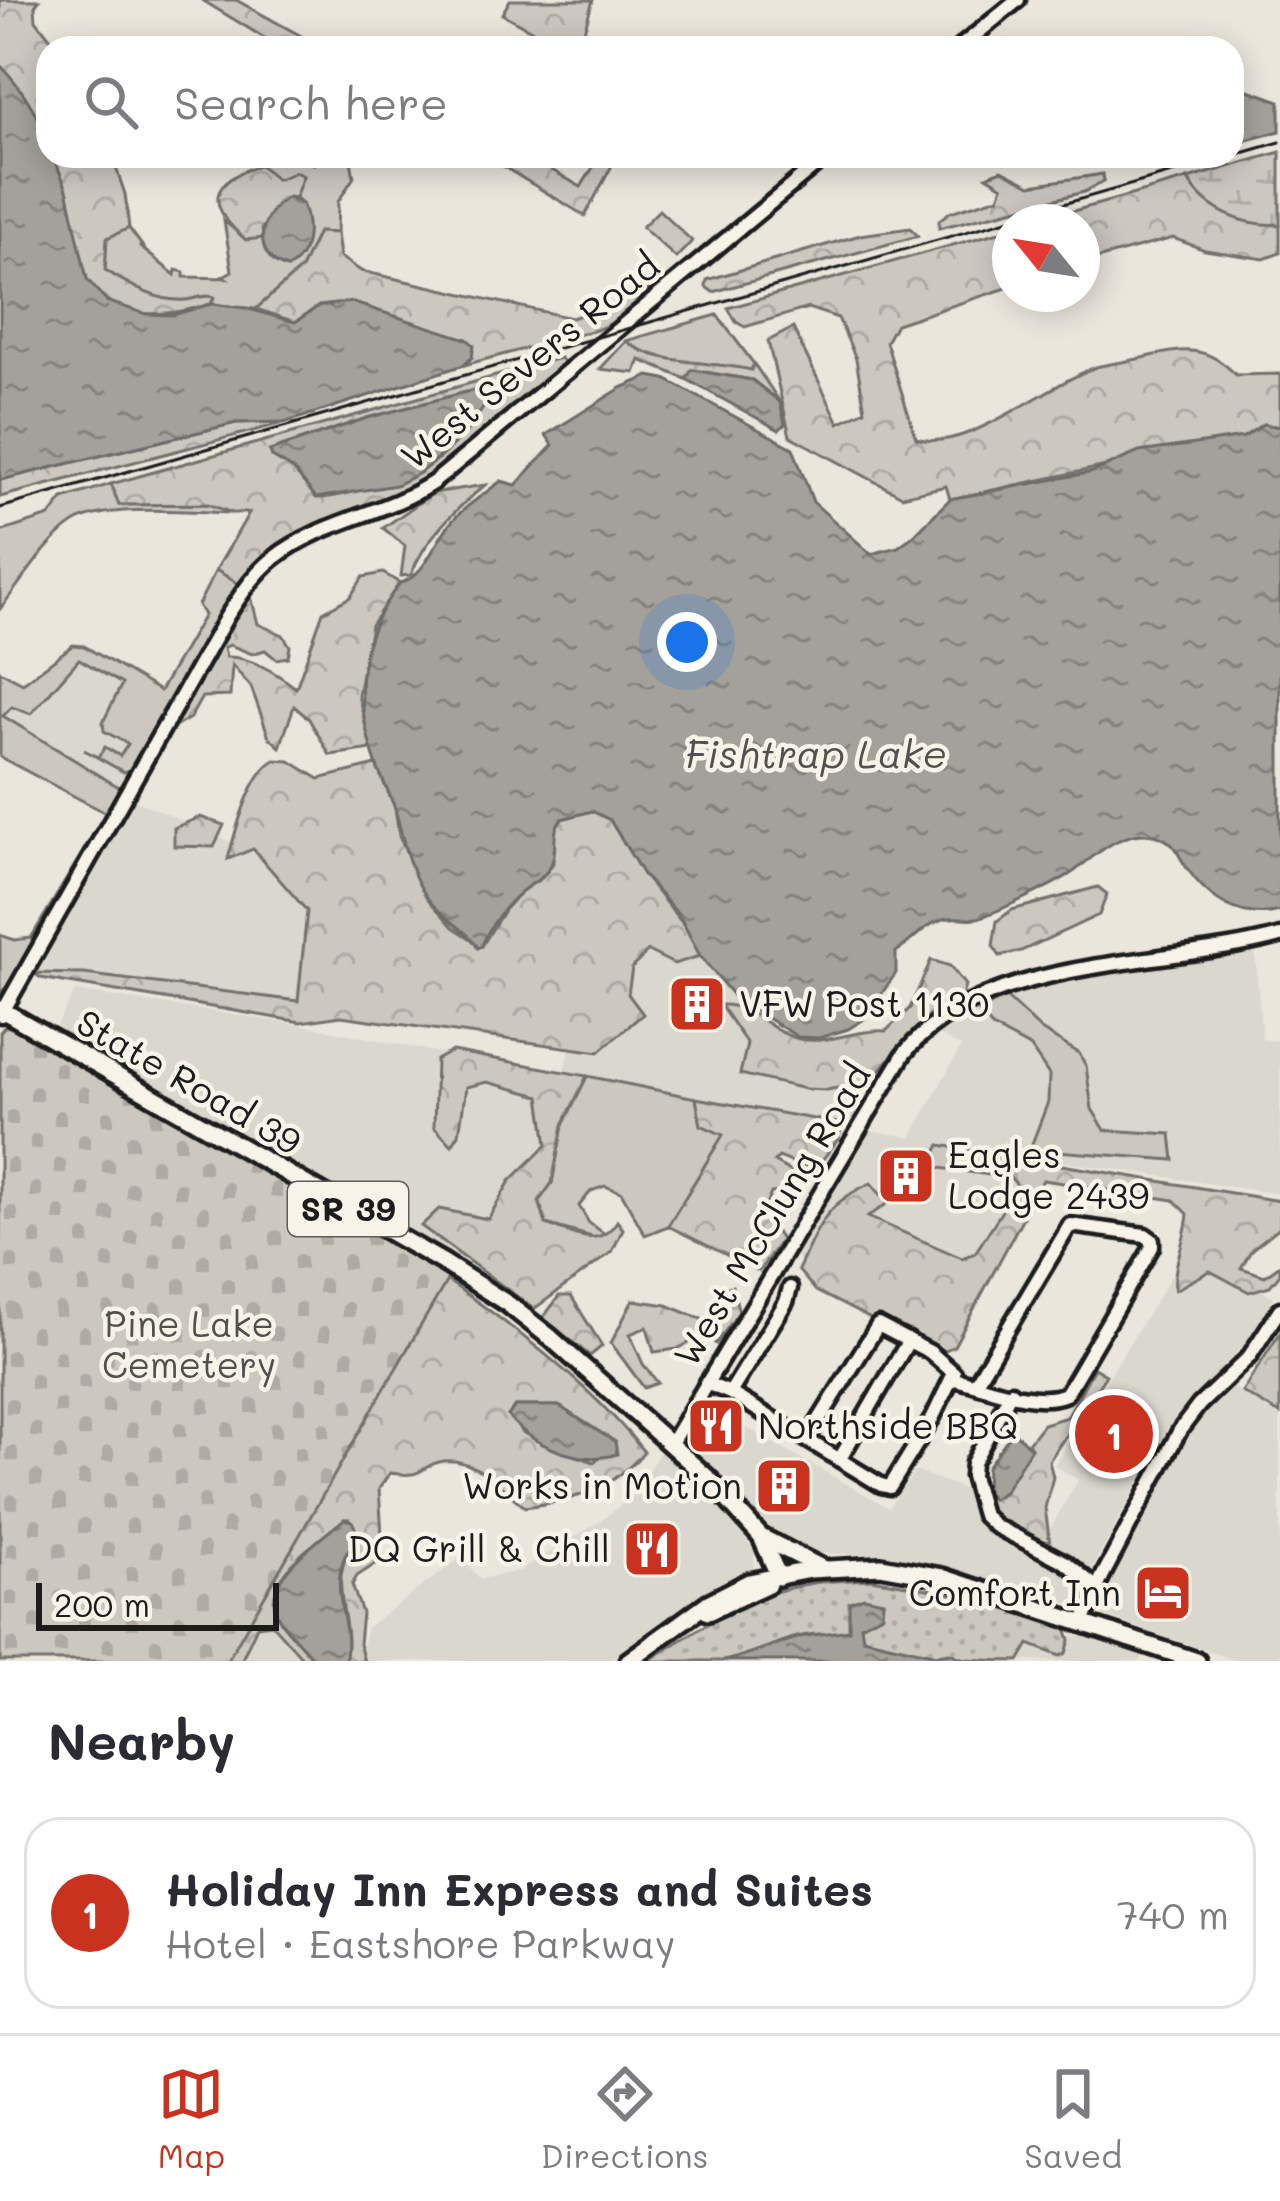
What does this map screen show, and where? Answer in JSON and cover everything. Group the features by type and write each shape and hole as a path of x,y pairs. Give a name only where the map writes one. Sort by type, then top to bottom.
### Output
{"main road":[{"name":"State Road 39","path":"1,1012 496,1296 551,1338 730,1499 761,1537 779,1577"},
{"path":"761,1537 823,1569"},
{"path":"628,1661 688,1619 779,1577 881,1566 918,1571 1197,1661"}],"street":[{"path":"974,36 1018,0"},
{"name":"West Severs Road","path":"1,1012 227,616 258,573 306,537 407,499 434,482 813,168"},
{"name":"West McClung Road","path":"670,1445 904,1054 937,1021 970,1002 1099,965 1213,952 1280,935"},
{"path":"954,1379 975,1384 1012,1392 1050,1398 1066,1394 1153,1247 1149,1236 1070,1225 975,1384"},
{"path":"730,1393 790,1288"},
{"path":"1083,1624 1180,1430 1250,1357 1280,1309"},
{"path":"706,1383 890,1487 954,1379 951,1368 885,1325 872,1329 808,1438"},
{"path":"841,1457 909,1340"},
{"path":"1012,1392 973,1463 972,1477 983,1514 995,1526 1065,1562 1097,1588"}],"shaded area":[{"path":"73,645 84,646 172,701 109,814 0,757 0,711"},
{"path":"130,798 240,846 309,887 299,1009 31,975"},
{"path":"688,930 701,956 736,999 753,1073 869,1097 851,1126 561,1079 597,963"},
{"path":"1255,949 1262,1040 1280,1041 1280,1194 1038,1158 1033,1175 936,1335 792,1255 865,1130 911,1137 961,1047 932,1031 974,1006 1121,967"},
{"path":"75,991 315,1027 531,1072 554,1136 454,1262 56,1028"},
{"path":"1187,1250 1274,1297 1245,1344 1165,1432 1088,1577 1041,1545 1078,1480 1054,1465"},
{"path":"1229,1385 1280,1415 1280,1661 1238,1661 1095,1613 1103,1586 1176,1448 1192,1421"},
{"path":"704,1404 889,1508 915,1471 970,1491 978,1520 985,1527 1070,1571 1084,1586 1078,1602 1063,1603 934,1562 805,1554 776,1538 688,1448 687,1436"},
{"path":"661,1450 679,1461 731,1515 754,1552 750,1573 692,1601 609,1661 358,1661 367,1627 462,1557 480,1579 520,1571 631,1497"},
{"path":"254,1614 295,1640 312,1661 227,1661"},
{"path":"1035,1631 1096,1639 1143,1655 1140,1661 1019,1661"}],"green space":[{"path":"0,0 39,0 36,20 49,36 36,36 36,122 0,65"},
{"path":"202,0 236,0 301,36 261,36"},
{"path":"510,0 593,0 586,36 542,36 502,14"},
{"path":"1280,152 1280,224 1227,215 1205,200 1188,179 1244,168 1244,163"},
{"path":"56,168 116,168 129,228 107,238 105,270 154,296 175,300 214,297 211,304 177,312 143,313 112,304 87,279"},
{"path":"263,168 277,180 295,172 303,176 295,198 288,197 262,228 263,238 246,240 219,205 222,187 243,172"},
{"path":"264,168 352,168 354,177 338,202 337,233 318,232 301,269 256,309 211,304 214,297 210,296 164,299 105,270 107,238 129,228 143,247 139,246 175,275 176,270 184,272 184,277 226,278 223,276 232,271 224,221 246,239 263,238 270,257 287,268 302,204 295,198 303,176 295,172 278,180"},
{"path":"506,168 549,168 581,187 593,168 611,168 585,216"},
{"path":"1002,170 1031,185 1103,174 1104,181 1084,192 1036,204 992,204 992,215 939,228 939,220 950,212 999,197 1003,186 987,176"},
{"path":"1188,179 1205,199 1228,214 1280,224 1280,253 1264,259 1205,250 1173,238 1100,258 1098,204"},
{"path":"659,210 692,241 676,258 642,227"},
{"path":"910,228 918,236 713,292 706,287 707,280 860,235"},
{"path":"318,232 337,233 340,257 361,271 571,318 609,307 641,286 653,292 620,320 596,330 464,365 472,357 367,307 319,306 295,322 256,309 301,269"},
{"path":"992,234 992,293 896,324 886,342 916,438 936,441 982,427 1096,367 1182,351 1203,353 1236,375 1280,374 1280,427 1263,424 1244,437 950,499 946,486 902,496 790,436 768,341 793,328 839,423 865,410 856,359 838,318 808,308 745,327 728,308"},
{"path":"717,315 754,364 751,370 668,359 626,341"},
{"path":"626,341 668,358 751,370 754,364 780,402 752,380 693,370 686,379 640,360 635,373 600,369"},
{"path":"560,358 568,366 412,491 299,533 265,554 239,584 216,570 249,513 232,513 208,504 119,505 111,484","holes":["485,388 466,426 443,455 394,482 317,498 270,451 367,418"]},
{"path":"287,422 0,497 0,480 236,423"},
{"path":"111,484 119,505 208,504 232,513 150,510 88,517 54,540 0,609 0,532 50,516 63,499"},
{"path":"485,485 432,537 411,575 401,576 405,546 383,528 433,493"},
{"path":"216,570 239,584 133,769 124,772 84,750 98,757 105,747 120,756 128,744 104,731 103,722 122,684 79,659 31,714 12,707 3,716 120,788 119,798 16,979 0,993 0,935 31,938 106,813 0,757 0,671 23,683 73,645 84,646 160,691 204,615 198,605"},
{"path":"383,573 400,583 371,625 358,695 372,749 330,755 309,719 294,706 280,747 269,737 251,687 232,665 230,696 202,697 190,718 168,731 244,598 251,596 258,624 283,635 290,646 288,657 276,659 265,650 252,654 230,645 224,647 226,657 262,666 296,688 323,612 350,597 363,577"},
{"path":"275,760 290,761 319,779 376,765 395,808 399,836 426,896 453,927 482,946 504,910 553,863 553,831 562,819 592,811 610,820 644,876 688,930 700,956 674,964 648,951 632,968 628,994 643,1014 599,1052 341,1016 301,1022 41,978 34,973 84,974 298,1001 307,911 253,849 228,859 251,790"},
{"path":"200,817 224,825 214,847 174,846 174,828"},
{"path":"1098,887 1107,894 1099,915 1021,951 1000,956 993,946 997,921 1012,910"},
{"path":"931,960 950,966 965,985 962,997 938,1005 869,1082 805,1089 740,1074 747,1044 720,1005 741,1008 799,1039 886,1031 910,1008"},
{"path":"1006,997 1041,1030 1079,1053 1086,1066 1092,1109 1105,1130 1171,1134 1174,1160 1030,1149 1048,1102 1049,1075 1031,1048 992,1027 978,1011"},
{"name":"Pine Lake Cemetery","path":"5,1026 18,1027 450,1275 227,1661 0,1661 0,1032"},
{"path":"452,1051 587,1076 563,1125 552,1183 539,1201 546,1224 576,1235 602,1235 617,1221 623,1229 612,1252 534,1309 421,1226 439,1209 488,1219 510,1181 547,1145 540,1096 487,1082 466,1087 459,1134 452,1145 434,1127 436,1060"},
{"path":"587,1076 696,1098 701,1125 724,1134 668,1226 645,1235 621,1192 605,1186 591,1191 579,1206 589,1223 608,1236 599,1239 546,1224 539,1201 552,1183 563,1125"},
{"path":"696,1098 842,1124 839,1138 814,1171 779,1157 774,1162 797,1175 792,1190 771,1193 763,1212 781,1240 759,1271 668,1226 723,1135 701,1125"},
{"path":"940,1145 1280,1201 1280,1227 1252,1249 1241,1268 1265,1276 1280,1265 1280,1274 1270,1286 1249,1292 1210,1271 1175,1290 1188,1214 1174,1200 1043,1180 954,1346 938,1353 816,1291 798,1270 833,1208 871,1183 888,1203 868,1217 962,1258 975,1253 1018,1186 1011,1178 932,1167"},
{"path":"432,1270 573,1378 644,1452 618,1476 590,1492 525,1507 488,1476 455,1461 436,1463 417,1473 390,1473 379,1489 382,1535 374,1547 377,1563 352,1585 362,1613 359,1644 364,1661 345,1661 342,1570 356,1542 349,1519 345,1519 296,1560 286,1582 281,1622 315,1661 305,1661 272,1624 257,1626 241,1661 219,1661","holes":["515,1406 559,1406 615,1442 594,1462 522,1432"]},
{"path":"732,1286 739,1312 716,1344 706,1334 677,1349 654,1352 647,1327 630,1334 658,1383 644,1388 611,1343 633,1300 667,1305 711,1323 727,1312 720,1289"},
{"path":"559,1296 571,1296 602,1346 590,1356 543,1318"},
{"path":"1280,1333 1280,1414 1242,1392"},
{"path":"1094,1368 1106,1375 1049,1461 1053,1477 1045,1508 1050,1544 1001,1524 982,1497 986,1492 993,1498 1043,1424 1067,1417"},
{"path":"871,1579 970,1599 1066,1628 1070,1640 1066,1653 1060,1656 1029,1644 1019,1661 973,1659 820,1634 722,1661 648,1661 727,1613 769,1594 813,1583"}],"water":[{"path":"0,65 36,116 36,168 58,168 87,279 106,301 146,314 173,315 211,304 295,322 319,306 351,302 474,345 464,365 287,422 236,423 0,480"},
{"path":"1244,88 1280,101 1280,131 1244,141"},
{"path":"288,197 302,204 307,231 304,249 287,268 267,254 263,234 270,213"},
{"path":"692,370 752,380 780,402 785,424 779,430 686,379"},
{"name":"Fishtrap Lake","path":"649,376 665,379 793,448 813,502 871,554 898,547 950,499 1093,472 1139,452 1244,437 1263,424 1280,427 1280,911 1252,913 1227,905 1196,879 1168,841 1134,835 996,911 929,926 896,952 896,973 863,1020 819,1038 798,1037 736,999 700,956 679,915 644,876 610,820 592,811 561,819 548,869 510,902 478,948 432,903 410,865 364,717 366,648 385,604 400,583 422,567 460,513 501,481 516,485 553,445 546,435"},
{"path":"485,387 486,404 464,435 420,473 396,485 316,498 294,470 270,451 367,418"},
{"path":"515,1406 559,1406 615,1442 617,1454 588,1457 558,1451 518,1427 508,1416"},
{"path":"1013,1431 1031,1448 1004,1492 992,1499 986,1492 987,1467"},
{"path":"344,1519 352,1521 358,1535 340,1574 345,1661 315,1661 286,1628 274,1602 285,1574"},
{"path":"864,1597 883,1601 882,1614 861,1625 863,1638 936,1655 950,1653 968,1661 726,1661 800,1637 849,1630 849,1602"}],"railway":[{"path":"1244,152 1280,142"},
{"path":"0,508 1189,168"}],"place":[{"name":"VFW Post 1130","path":"697,1004"},
{"name":"Eagles Lodge 2439","path":"906,1176"},
{"name":"Northside BBQ","path":"716,1426"},
{"name":"Holiday Inn Express and Suites","path":"1114,1434"},
{"name":"Works in Motion","path":"784,1486"},
{"name":"DQ Grill & Chill","path":"652,1549"},
{"name":"Comfort Inn","path":"1163,1593"}]}
